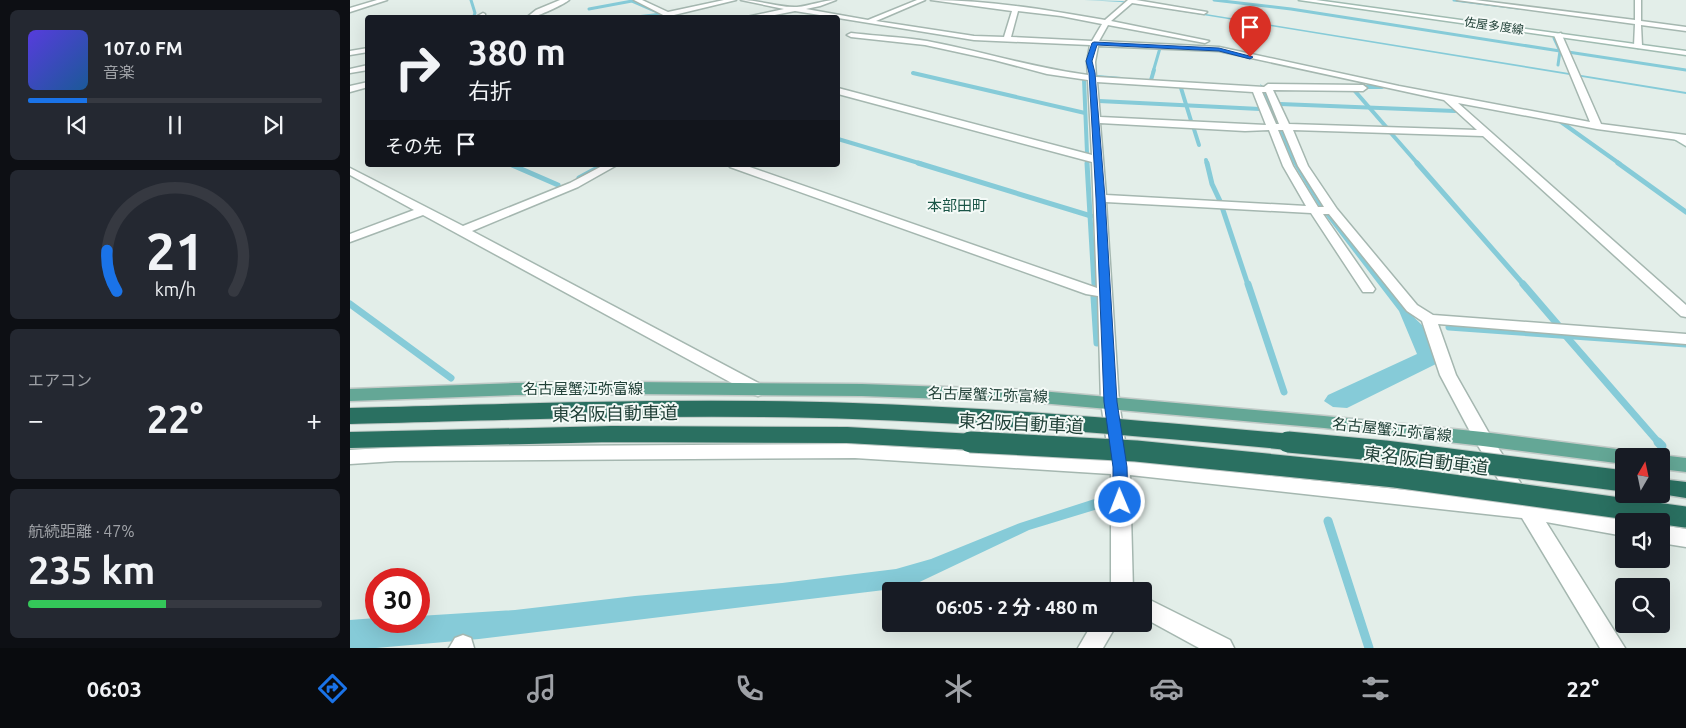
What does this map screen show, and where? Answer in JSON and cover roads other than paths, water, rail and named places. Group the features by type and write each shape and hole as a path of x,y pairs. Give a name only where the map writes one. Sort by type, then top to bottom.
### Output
{"highway":[{"name":"東名阪自動車道","path":"350,416 627,409 852,412 1133,427 1385,451 1615,480"},
{"name":"東名阪自動車道","path":"350,440 612,434 847,435 1106,450 1395,477 1686,517"},
{"path":"1670,487 1686,490"}],"main road":[{"name":"名古屋蟹江弥富線","path":"350,396 515,389 862,390 1028,396 1110,402 1483,439 1615,456"},
{"path":"1670,463 1686,466"}],"street":[{"path":"350,10 384,0"},
{"path":"533,15 538,11 566,0"},
{"path":"637,0 669,15"},
{"path":"675,15 733,0"},
{"path":"744,0 826,15"},
{"path":"763,15 794,10 833,0"},
{"path":"922,0 871,22 848,36 926,43 1047,72 1092,79 1264,90 1268,87 1399,89"},
{"path":"934,0 1060,14 1107,22 1230,46 1229,50 1225,51"},
{"path":"1119,0 1204,12"},
{"name":"佐屋多度線","path":"1302,0 1686,53"},
{"path":"1460,0 1686,29"},
{"path":"1122,582 1120,467 1110,402 1098,160 1089,61 1094,43 1107,22 1114,13 1130,2"},
{"path":"1638,4 1638,46"},
{"path":"1007,39 1012,32 1012,16 1016,9"},
{"path":"840,17 974,38 1225,51 1399,89 1597,126 1681,137 1686,143"},
{"path":"1558,35 1597,126"},
{"path":"350,53 365,50"},
{"path":"350,71 365,68"},
{"path":"350,89 365,85"},
{"path":"1264,90 1280,127 1303,166 1324,210 1368,289"},
{"path":"840,92 1098,160"},
{"path":"1446,97 1686,313"},
{"path":"1094,120 1245,128 1280,127 1485,133"},
{"path":"462,230 574,186 608,167"},
{"path":"740,167 1091,291 1105,293"},
{"path":"350,171 758,390"},
{"path":"1100,198 1324,210 1412,308 1429,319 1686,339"},
{"path":"350,238 424,211"},
{"path":"1429,319 1448,375 1483,439 1613,648"},
{"path":"350,457 406,454 855,451 1120,467 1527,511 1615,526"},
{"path":"1670,535 1686,538"},
{"path":"1152,611 1222,648"},
{"path":"1090,648 1100,632"}],"water":[{"path":"1084,0 1122,1 1200,13 1686,92 1686,94 1121,2"},
{"path":"1260,84 1263,86 1299,165 1326,209 1401,305 1422,325 1437,360 1436,364 1347,408 1333,407 1324,401 1328,395 1417,354 1399,311 1320,208 1293,163"},
{"path":"1107,495 1111,505 1029,530 920,582 882,582 882,590 479,639 376,648 350,648 350,620 365,619 365,633 430,633 430,615 515,610 635,596 782,583 896,569 931,559 1020,523"}],"waterway":[{"path":"471,0 474,15"},
{"path":"1214,0 1291,9 1560,51"},
{"path":"1454,0 1518,8"},
{"path":"589,9 632,1 662,14 654,15"},
{"path":"1554,38 1560,51"},
{"path":"1153,72 1160,48"},
{"path":"1558,65 1560,51"},
{"path":"1568,52 1686,70"},
{"path":"1151,80 1154,70"},
{"path":"913,73 1085,113"},
{"path":"1097,77 1121,79"},
{"path":"1084,79 1087,153"},
{"path":"1358,87 1382,87"},
{"path":"1181,88 1186,105"},
{"path":"1354,90 1369,108"},
{"path":"1099,101 1186,105"},
{"path":"1280,104 1369,108"},
{"path":"1186,105 1260,109"},
{"path":"1186,105 1192,124"},
{"path":"1369,108 1455,111"},
{"path":"1369,108 1388,129"},
{"path":"1561,122 1620,164"},
{"path":"1193,126 1199,145"},
{"path":"1390,132 1418,164"},
{"path":"840,140 922,164"},
{"path":"1206,160 1207,164"},
{"path":"918,163 1090,216"},
{"path":"1087,163 1090,216"},
{"path":"1207,163 1212,184 1220,201"},
{"path":"1417,163 1524,285"},
{"path":"1618,163 1686,212"},
{"path":"517,167 558,185"},
{"path":"579,178 599,167"},
{"path":"1222,207 1248,285"},
{"path":"1090,216 1094,284"},
{"path":"1248,284 1284,392"},
{"path":"1523,284 1559,326"},
{"path":"1094,297 1097,343"},
{"path":"350,304 451,378"},
{"path":"1449,327 1565,335"},
{"path":"1565,335 1686,344"},
{"path":"1565,335 1659,443"},
{"path":"1659,443 1662,446"},
{"path":"1328,521 1369,648"}],"district":[{"name":"本部田町","path":"957,206"}]}
